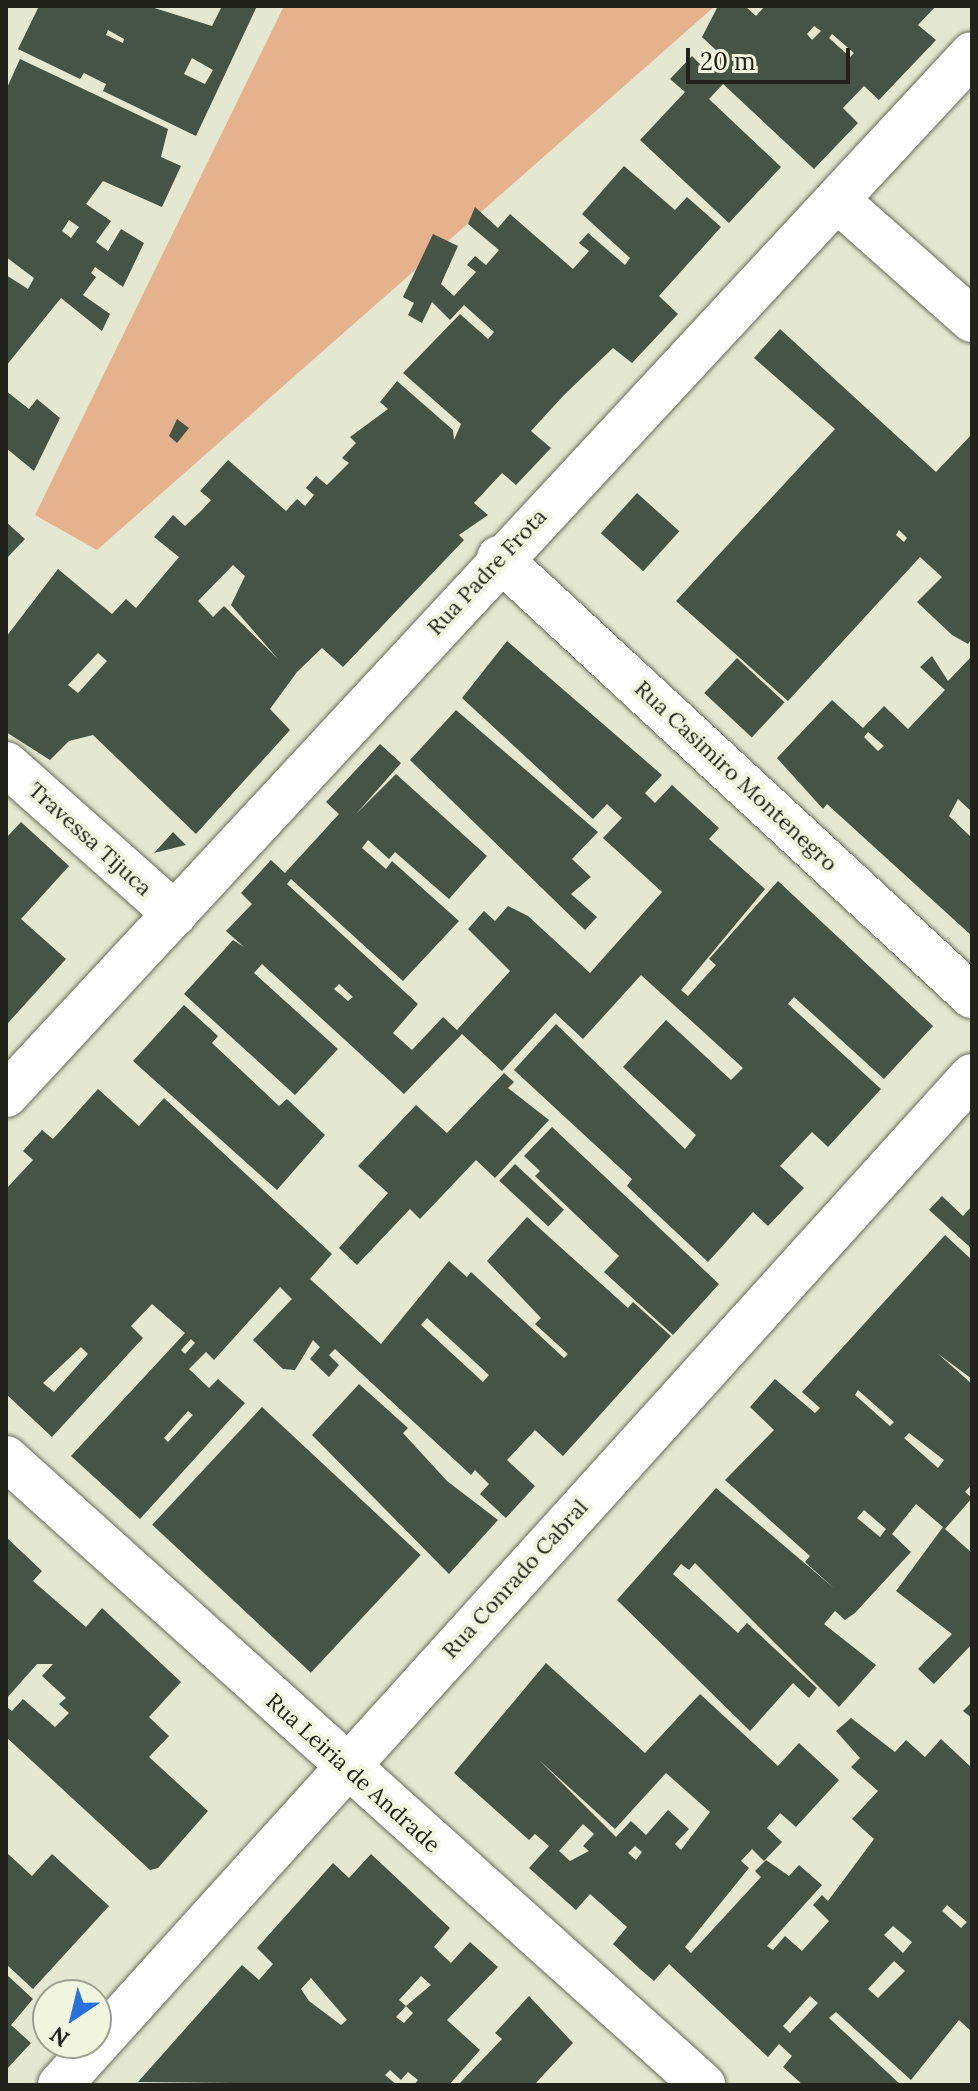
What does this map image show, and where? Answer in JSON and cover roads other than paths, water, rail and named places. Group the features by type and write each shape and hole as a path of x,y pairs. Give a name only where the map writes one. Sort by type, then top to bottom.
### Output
{"street":[{"name":"Rua Padre Frota","path":"6,1095 499,558 972,54"},
{"path":"837,200 972,320"},
{"name":"Rua Casimiro Montenegro","path":"499,558 972,996"},
{"name":"Travessa Tijuca","path":"6,764 175,914"},
{"name":"Rua Conrado Cabral","path":"60,2085 972,1076"},
{"name":"Rua Leiria de Andrade","path":"6,1458 345,1767 703,2085"}]}
